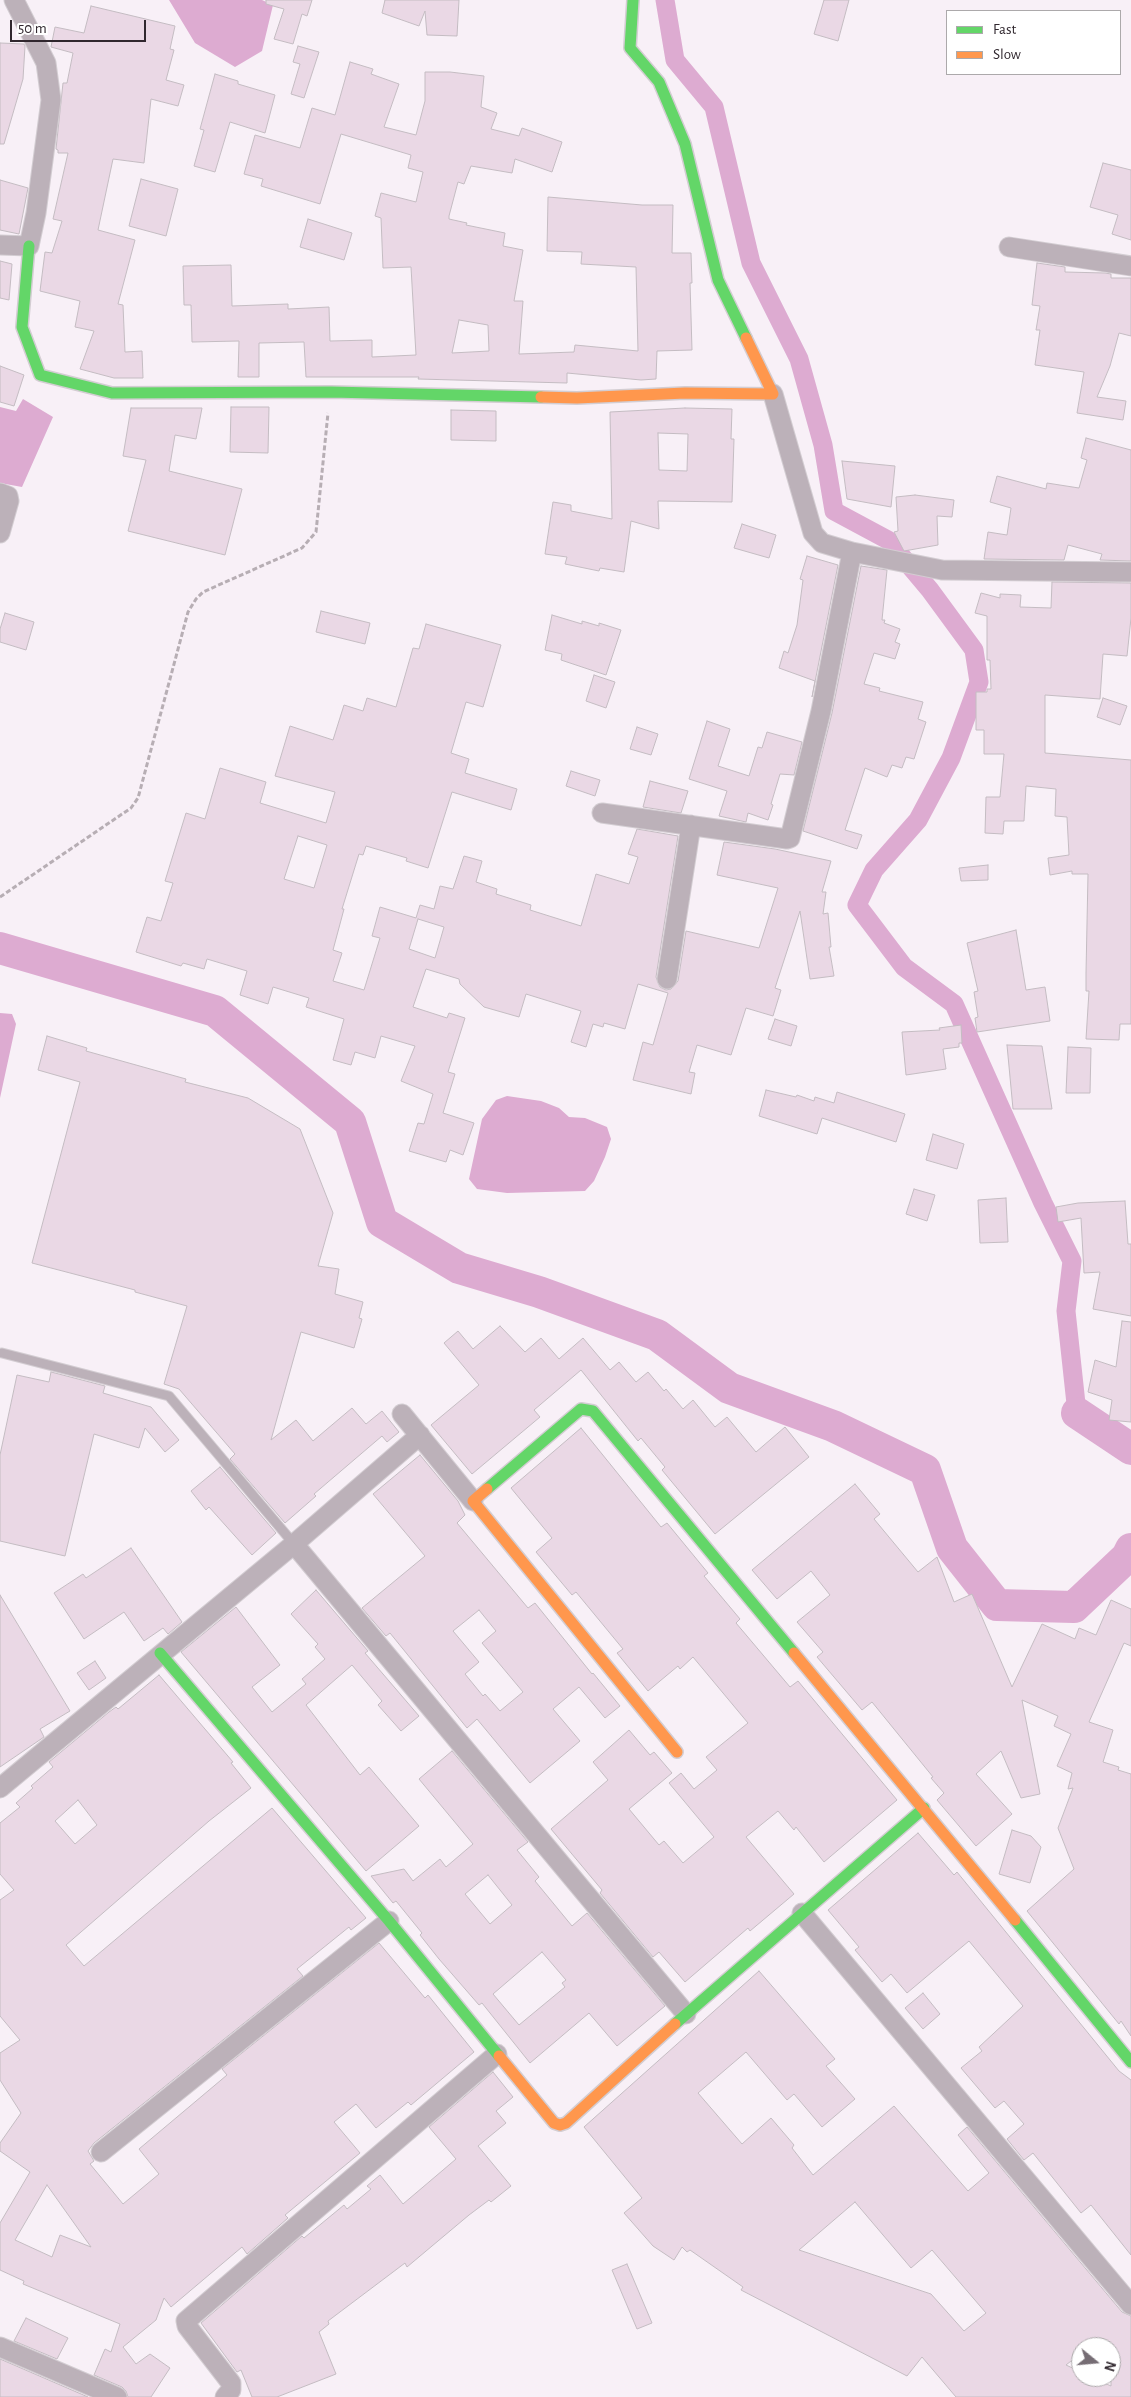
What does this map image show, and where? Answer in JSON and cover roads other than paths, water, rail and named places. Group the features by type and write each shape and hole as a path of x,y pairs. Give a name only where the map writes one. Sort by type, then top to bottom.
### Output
{"street":[{"path":"14,0 46,63 51,100 29,246 22,326 40,375 112,393 330,392 577,398 685,393 773,394"},
{"path":"633,0 630,48 659,82 686,144 718,280 773,394 813,533 822,543 852,552 942,570 1131,572"},
{"path":"0,245 29,246"},
{"path":"1009,247 1131,266"},
{"path":"0,493 8,496 9,501 0,534"},
{"path":"602,813 786,839 790,838 821,711 852,552"},
{"path":"667,979 691,825"},
{"path":"473,1500 581,1409 593,1411 924,1808 1131,2062"},
{"path":"402,1414 676,1752"},
{"path":"0,1788 160,1653 294,1544 420,1435"},
{"path":"294,1544 686,2014"},
{"path":"160,1653 389,1921 554,2123 560,2125 566,2123 686,2014 924,1808"},
{"path":"802,1913 1131,2305"},
{"path":"101,2152 389,1921"},
{"path":"226,2397 231,2390 231,2383 187,2326 186,2321 497,2054"},
{"path":"0,2346 117,2397"}],"lane":[{"path":"2,1353 169,1396 294,1544"}],"waterway":[{"path":"665,0 675,60 714,107 751,263 799,359 823,445 834,511 888,540 930,590 974,650 979,682 951,758 918,820 874,870 857,905 904,967 954,1004 1043,1203 1072,1261 1066,1311 1077,1413"},
{"path":"0,948 215,1011 350,1122 382,1222 459,1268 539,1292 657,1335 729,1388 833,1426 925,1470 952,1548 997,1605 1074,1607 1127,1557 1131,1549"},
{"path":"1077,1413 1131,1449"}]}
